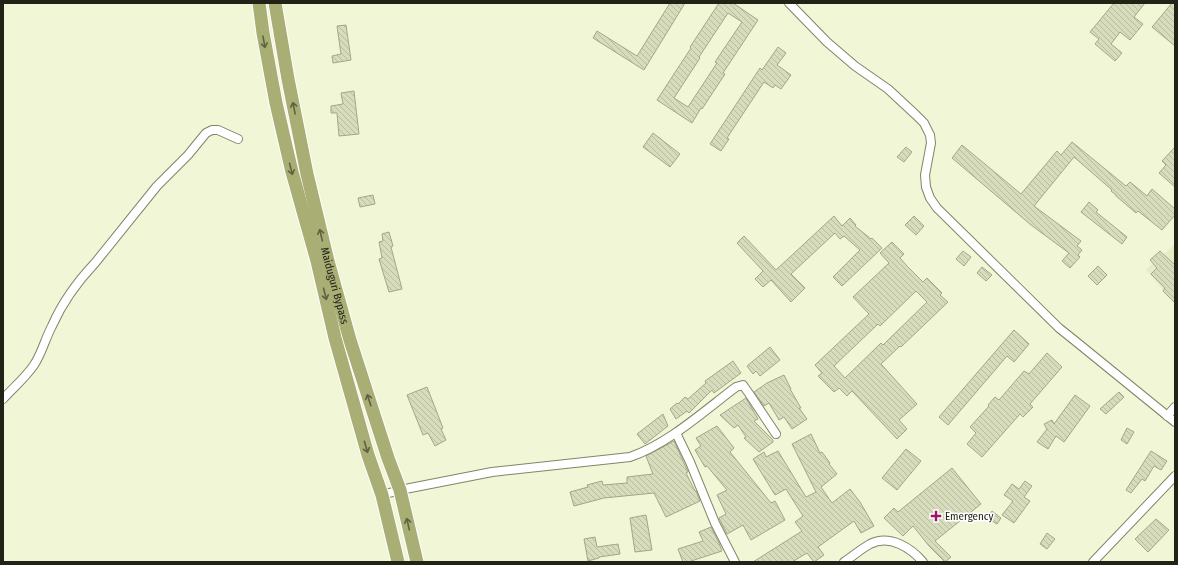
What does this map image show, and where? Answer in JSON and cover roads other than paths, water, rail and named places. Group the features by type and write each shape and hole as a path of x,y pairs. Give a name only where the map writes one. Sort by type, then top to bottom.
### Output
{"highway":[{"name":"Maiduguri Bypass","path":"259,3 276,103 292,172 317,261 337,345 368,455 382,495 398,562"},
{"name":"Maiduguri Bypass","path":"275,3 307,174 328,261 352,347 400,490 417,562"}],"street":[{"path":"789,3 827,42 854,66 888,89 924,123 930,135 931,143 925,175 926,187 930,198 937,208 1060,328 1175,422"},
{"path":"3,399 27,375 34,365 52,325 68,296 157,186 185,159 206,133 212,130 218,130 238,139"},
{"path":"382,495 400,490 492,472 630,458 676,433 736,387 743,385 776,434"},
{"path":"1167,416 1175,407"},
{"path":"676,433 690,462 715,523 735,562"},
{"path":"1093,562 1175,476"},
{"path":"844,562 871,544 880,541 896,542 916,554 923,562"}],"place":[{"name":"Emergency","path":"936,516"}]}
